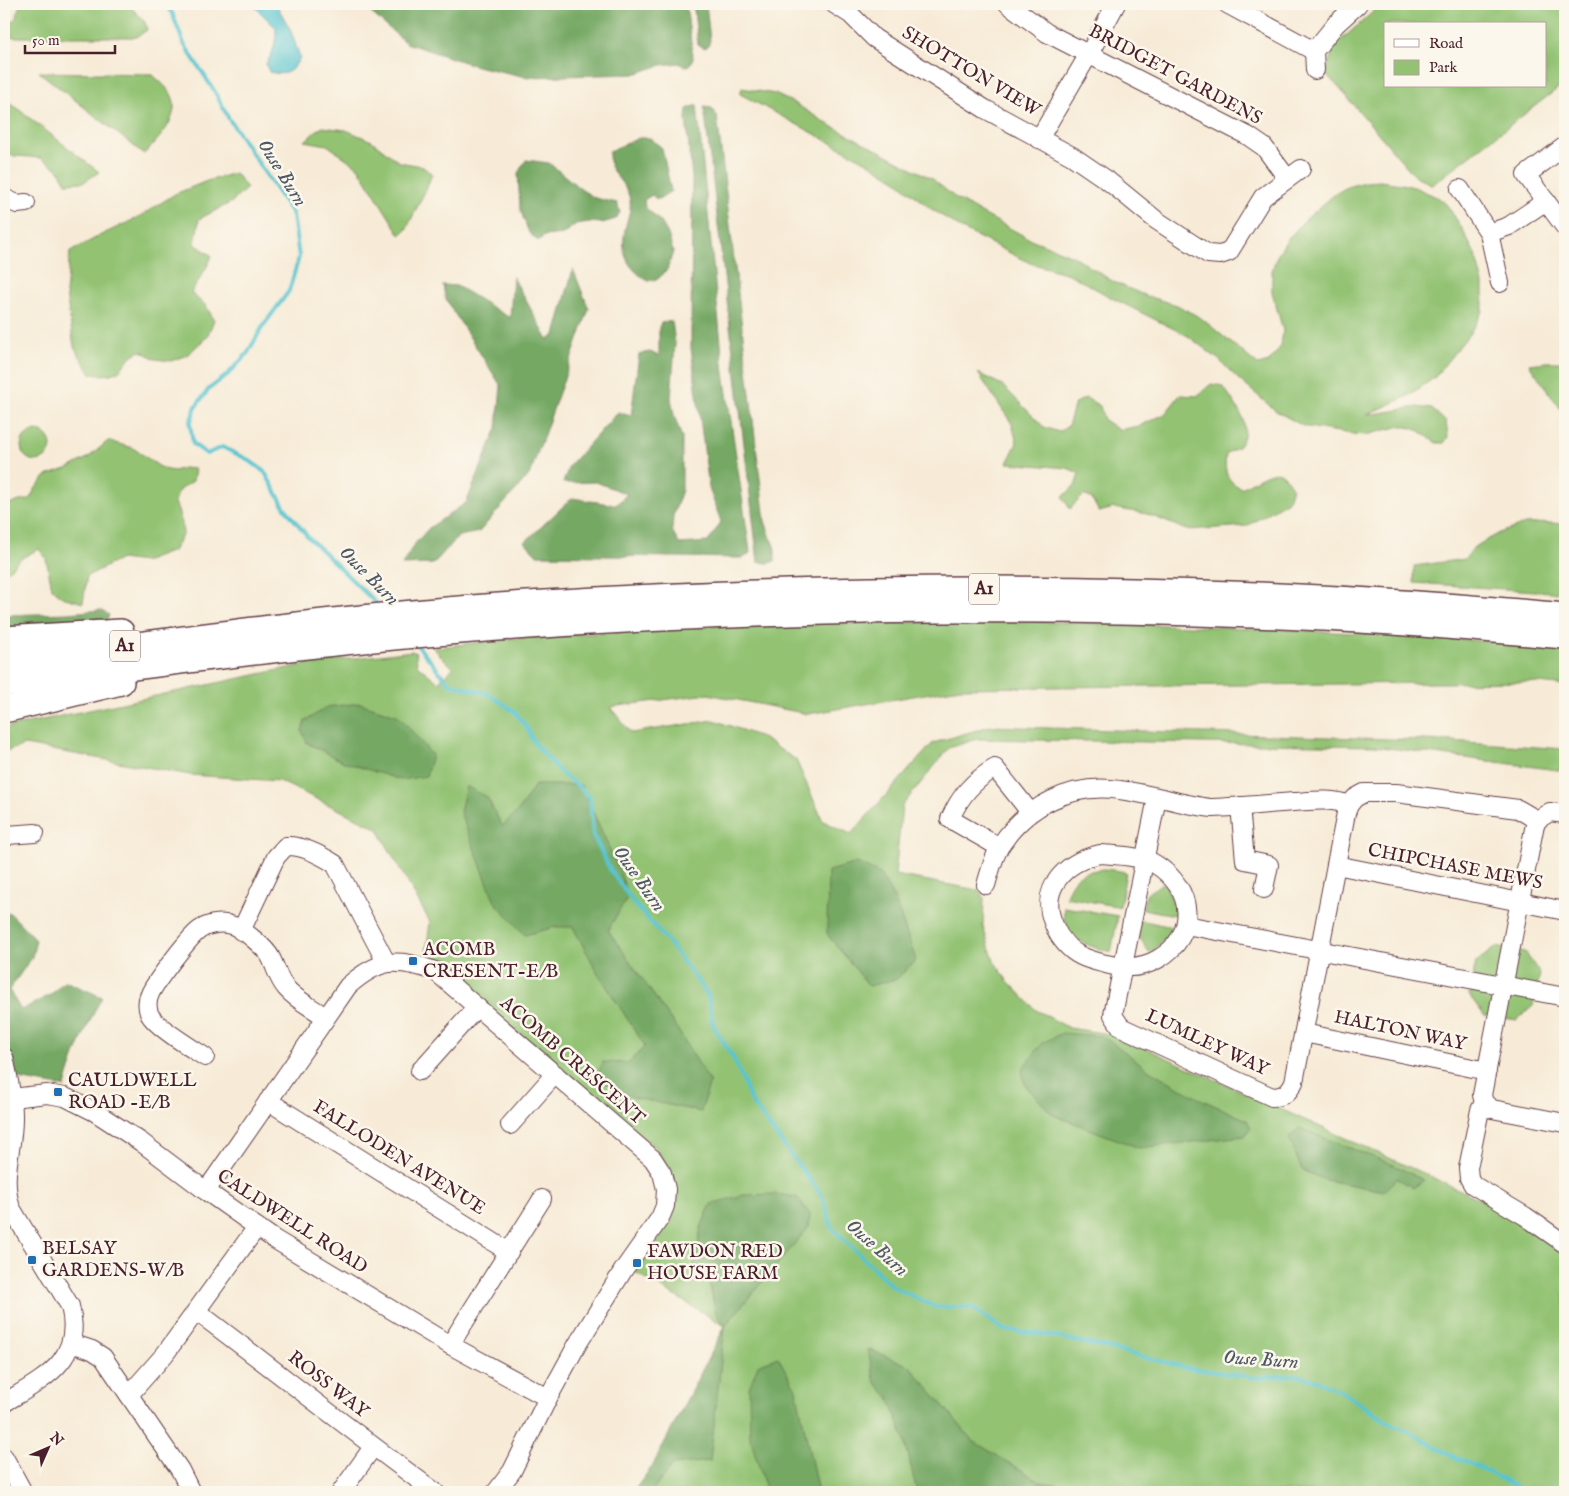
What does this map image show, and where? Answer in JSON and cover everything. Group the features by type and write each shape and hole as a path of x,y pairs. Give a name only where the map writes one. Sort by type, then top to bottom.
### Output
{"highway":[{"name":"A1","path":"4,663 401,625 524,604 667,596 811,591 974,589 1120,590 1257,594 1406,603 1565,616"},
{"name":"A1","path":"401,625 536,625 810,612 1040,610 1257,615 1394,622 1565,636"},
{"name":"A1","path":"4,639 139,631 245,641"},
{"name":"A1","path":"4,684 245,641"},
{"name":"A1","path":"4,710 245,641"}],"street":[{"name":"SHOTTON VIEW","path":"834,4 850,14 874,38 985,109 1040,139"},
{"name":"BRIDGET GARDENS","path":"1008,4 1047,33 1248,136 1264,147 1294,174 1263,197 1228,252 1220,255 1208,254 1156,220 1107,180 1072,156 1040,139"},
{"path":"1040,139 1116,4"},
{"path":"1227,4 1314,51"},
{"path":"1316,70 1314,51 1336,24 1358,4"},
{"path":"1565,146 1526,175 1565,227"},
{"path":"1460,189 1489,233 1500,283"},
{"path":"4,198 17,204 26,203"},
{"path":"1489,233 1509,226 1546,201"},
{"path":"1000,847 950,819 957,802 978,778 995,768 1030,812"},
{"path":"986,885 991,867 1000,847 1016,825 1030,812 1050,800 1075,792 1097,788 1119,789 1211,808 1322,800 1342,802 1349,805"},
{"path":"1336,864 1349,805 1355,798 1364,793 1396,793 1518,809 1537,820"},
{"path":"1122,968 1157,798"},
{"path":"1240,806 1245,860 1268,865 1264,889"},
{"path":"1565,814 1550,812 1537,820 1534,829 1482,1094 1484,1103 1492,1109 1565,1123"},
{"path":"4,839 7,834 35,833"},
{"path":"241,931 276,857 286,846 295,846 324,857 335,864 386,962"},
{"path":"1100,854 1144,860 1162,870 1180,891 1187,912 1186,925 1179,940 1157,960 1142,966 1122,968 1080,956 1067,946 1057,933 1051,919 1050,898 1060,876 1076,862 1088,857 1100,854"},
{"name":"HALTON WAY","path":"1281,1097 1290,1089 1294,1082 1336,864"},
{"name":"CHIPCHASE MEWS","path":"1336,864 1565,910"},
{"path":"205,1057 194,1038 156,1023 150,1015 147,1003 150,994 193,935 202,928 213,924 235,926 262,947 270,955 281,982 287,990 325,1017"},
{"path":"1186,925 1565,997"},
{"name":"ACOMB CRESCENT","path":"206,1192 348,986 363,973 386,962 411,963 436,971 653,1159 662,1173 666,1188 665,1206 660,1218 624,1269 577,1345 512,1471 496,1492"},
{"name":"LUMLEY WAY","path":"1122,968 1113,1015 1121,1027 1272,1097 1281,1097"},
{"path":"420,1071 477,1007"},
{"name":"HALTON WAY","path":"1304,1033 1487,1071"},
{"path":"4,1057 12,1098 13,1117 5,1181 6,1196 11,1208 70,1306 73,1324 71,1343 62,1363 51,1374 4,1403"},
{"path":"510,1125 555,1074"},
{"name":"CALDWELL ROAD","path":"12,1098 47,1094 65,1097 95,1112 141,1142 206,1192 257,1227 450,1346 548,1398"},
{"name":"FALLODEN AVENUE","path":"268,1101 509,1252"},
{"path":"1484,1103 1480,1110 1468,1168 1468,1178 1473,1185 1525,1216 1565,1244"},
{"path":"450,1346 542,1199"},
{"path":"129,1395 164,1354 257,1227"},
{"name":"ROSS WAY","path":"196,1311 373,1447 435,1492"},
{"path":"71,1343 92,1350 102,1357 180,1470 191,1492"},
{"path":"340,1492 373,1447"},
{"path":"4,1457 24,1492"}],"green space":[{"path":"20,4 128,4 145,22 147,30 137,37 4,37 4,28 16,18"},
{"path":"365,4 686,4 693,58 688,66 679,63 662,65 634,74 527,77 476,66 406,43 368,10"},
{"path":"693,4 706,4 710,40 708,46 704,48 698,44"},
{"path":"1382,4 1565,4 1565,83 1432,185 1414,175 1326,75 1333,47"},
{"path":"39,72 152,74 171,94 174,110 167,127 144,154"},
{"path":"742,88 775,94 796,104 826,123 931,178 957,199 1028,238 1073,256 1114,282 1146,296 1177,305 1201,318 1258,365 1269,362 1281,346 1283,330 1272,292 1272,271 1276,258 1286,241 1304,221 1335,194 1349,186 1366,182 1380,181 1401,184 1414,187 1439,198 1447,205 1460,225 1475,254 1483,284 1483,311 1470,333 1434,378 1408,396 1367,415 1417,407 1432,409 1446,422 1448,437 1444,443 1436,443 1420,431 1401,426 1366,435 1303,426 1276,411 1218,359 1188,336 1069,274 1030,263 962,229 930,208 897,181 867,162 740,94"},
{"path":"4,98 99,172 84,182 66,183 58,169 41,158 4,155"},
{"path":"697,105 724,373 750,552 743,558 537,555 525,542 572,498 616,505 627,494 596,482 563,483 569,466 618,412 631,416 639,354 650,352 659,356 659,327 661,323 672,321 675,344 671,398 674,415 682,438 682,490 673,516 672,530 679,544 708,542 721,522 709,488 691,348 692,177 686,119 687,109"},
{"path":"704,107 712,108 717,116 765,521 775,549 775,561 768,563 758,562"},
{"path":"323,127 346,130 372,141 399,162 422,166 432,174 406,230 400,235 358,167 327,145 305,141"},
{"path":"639,138 650,138 662,148 671,191 657,200 652,195 644,200 645,207 661,222 668,234 673,252 667,270 658,279 648,281 635,271 625,254 624,239 630,201 625,188 611,167 609,157 609,151"},
{"path":"526,160 549,163 582,190 595,198 617,203 620,212 616,219 602,223 576,224 563,234 544,236 538,241 529,233 520,209 518,173"},
{"path":"235,173 247,188 232,202 199,219 195,244 212,256 191,293 206,306 214,320 207,337 187,355 171,361 155,359 142,351 133,354 115,373 105,375 91,374 74,347 66,293 70,252 139,217 175,194 207,181"},
{"path":"573,269 589,309 530,474 479,532 459,536 433,564 402,565 413,546 429,528 466,503 497,428 501,386 453,311 445,297 443,285 457,286 510,318 513,277 548,340 555,335"},
{"path":"1565,362 1565,415 1529,364"},
{"path":"978,373 1002,385 1044,427 1059,432 1068,426 1075,403 1086,398 1100,406 1104,420 1119,430 1139,426 1165,414 1180,395 1197,396 1211,384 1223,386 1241,415 1245,431 1239,446 1226,454 1225,465 1229,478 1241,488 1267,474 1278,472 1282,474 1292,487 1288,501 1247,526 1187,530 1147,514 1114,508 1099,512 1092,499 1084,495 1070,509 1063,497 1076,484 1079,473 1067,468 1007,463 1017,443 1012,424"},
{"path":"36,431 47,435 51,446 47,457 36,461 25,457 21,446 25,435"},
{"path":"108,441 133,448 163,469 174,471 183,468 195,469 193,481 179,490 175,502 182,523 183,534 173,551 144,562 121,559 87,576 83,603 62,597 52,588 46,559 39,549 20,559 4,575 4,506 29,500 46,476 69,468 89,457"},
{"path":"1525,524 1565,524 1565,593 1414,583 1414,566 1465,559 1474,547 1500,533"},
{"path":"101,610 109,615 106,624 4,633 4,615"},
{"path":"1014,621 1290,630 1428,637 1565,647 1565,686 1531,682 960,688 808,714 708,694 610,707 631,733 714,720 761,737 796,760 823,821 851,834 933,743 990,726 1452,741 1565,749 1565,771 1373,746 977,739 949,748 902,806 895,875 978,890 984,898 983,927 994,961 1007,980 1036,1010 1069,1028 1116,1035 1487,1202 1565,1252 1565,1492 652,1492 672,1465 725,1326 635,1272 672,1220 676,1204 674,1187 667,1166 654,1147 434,963 425,960 430,922 377,828 279,781 190,775 25,745 4,752 4,728 307,664 412,651 416,653 417,665 438,682 453,668 433,648 506,639 747,624"},
{"path":"360,703 399,716 432,755 426,776 401,780 344,762 307,743 302,731 305,721 327,707"},
{"path":"535,785 581,785 620,872 628,896 608,930 676,1027 710,1082 701,1112 632,1097 596,1077 603,1062 629,1063 645,1046 599,975 573,927 555,927 525,935 495,902 460,812 466,786 487,797 502,826 519,810"},
{"path":"857,863 880,874 895,900 916,960 897,979 869,986 827,934 828,871"},
{"path":"1105,869 1126,872 1120,907 1066,897 1075,879 1090,871"},
{"path":"1163,883 1166,885 1176,910 1175,915 1143,909 1146,894"},
{"path":"1064,907 1118,916 1111,952 1092,947 1076,939 1066,927"},
{"path":"10,913 36,940 32,957 9,990 21,1010 50,995 65,981 102,997 81,1041 65,1087 18,1079 4,1033 4,914"},
{"path":"1140,920 1172,927 1171,932 1153,951 1149,952 1138,935"},
{"path":"1496,947 1525,952 1540,974 1533,1006 1517,1020 1484,1015 1469,995 1476,962"},
{"path":"1062,1033 1100,1036 1113,1043 1149,1070 1198,1098 1247,1120 1251,1128 1245,1136 1139,1148 1053,1115 1025,1085 1022,1069 1042,1043"},
{"path":"1299,1128 1394,1165 1424,1180 1413,1188 1397,1178 1384,1191 1325,1180 1302,1170 1289,1138"},
{"path":"776,1194 797,1197 810,1214 809,1227 725,1326 716,1313 708,1277 694,1266 701,1227 711,1204 743,1195"},
{"path":"725,1326 710,1461 672,1465 652,1492 633,1492 653,1465"},
{"path":"868,1349 910,1366 973,1441 1041,1482 1109,1492 917,1492 904,1438 889,1397 875,1383"},
{"path":"778,1357 796,1389 818,1492 767,1492 750,1438 749,1388 758,1365"}],"water":[{"path":"252,4 276,4 290,29 300,57 294,67 288,72 280,74 269,72 266,64 274,47 276,28"}],"waterway":[{"name":"Ouse Burn","path":"165,4 172,13 184,44 215,92 229,119 293,215 299,257 289,291 263,326 247,354 227,375 209,389 196,406 190,423 193,444 207,454 222,447 247,459 264,471 285,508 308,537 379,606"},
{"name":"Ouse Burn","path":"417,645 449,683 489,694 515,712 527,728 535,744 562,774 590,798 593,835 611,871 634,903 669,943 708,995 713,1025 735,1061 752,1103 822,1196 832,1228 892,1286 935,1307 971,1307 1004,1330 1048,1335 1188,1368 1257,1378 1295,1375 1317,1380 1342,1392 1394,1426 1407,1430 1454,1457 1527,1492"}],"place":[{"name":"ACOMB CRESENT-E/B","path":"413,961"},
{"name":"CAULDWELL ROAD -E/B","path":"58,1092"},
{"name":"BELSAY GARDENS-W/B","path":"32,1260"},
{"name":"FAWDON RED HOUSE FARM","path":"637,1263"}]}
